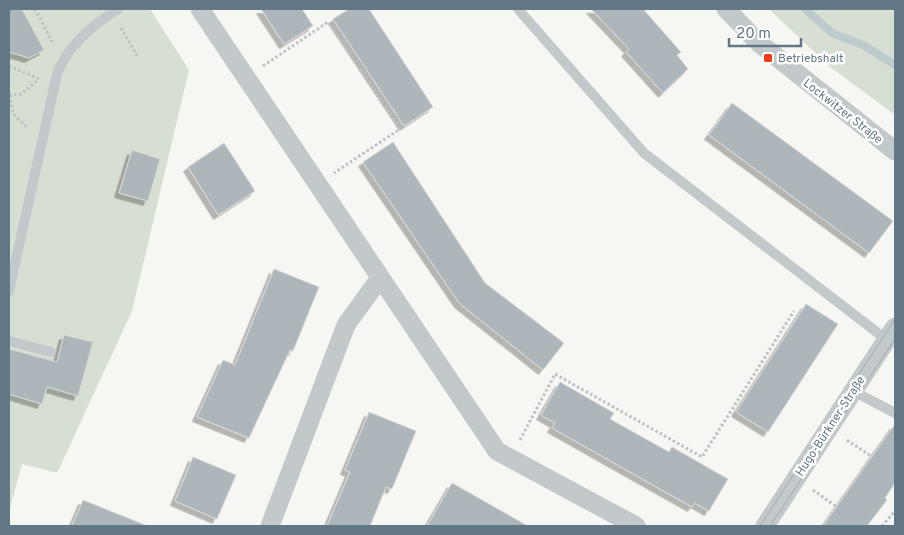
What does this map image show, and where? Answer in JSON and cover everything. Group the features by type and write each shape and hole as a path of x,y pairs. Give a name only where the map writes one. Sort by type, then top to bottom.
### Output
{"street":[{"path":"200,9 497,451 636,526"},
{"name":"Lockwitzer Straße","path":"726,9 759,43 895,151"},
{"path":"270,526 346,325 380,278"},
{"name":"Hugo-Bürkner-Straße","path":"765,526 891,333"}],"lane":[{"path":"518,9 644,153 891,333"},
{"path":"9,291 57,74 62,60 90,27 115,11"},
{"path":"9,341 51,352"},
{"path":"853,391 895,412"}],"path":[{"path":"35,9 62,60"},
{"path":"115,11 137,56"},
{"path":"246,77 328,22 400,129 317,184"},
{"path":"9,66 40,78"},
{"path":"42,141 13,114 10,95 21,94 40,78 57,74"},
{"path":"511,458 555,374 702,456 794,312"},
{"path":"855,445 871,456"},
{"path":"820,495 837,507"},
{"path":"882,526 895,511"}],"shaded area":[{"path":"9,9 150,9 189,70 132,311 57,473 22,464 9,512"},
{"path":"769,9 895,9 895,115 829,66"}],"building":[{"path":"9,9 22,9 44,50 29,58 9,52"},
{"path":"261,9 302,9 313,26 284,44"},
{"path":"349,9 369,9 433,107 404,126 333,19"},
{"path":"591,9 643,9 681,52 677,55 688,69 663,93 626,52 629,49"},
{"path":"732,103 893,221 869,253 709,135"},
{"path":"393,142 485,283 564,343 543,370 459,303 363,162"},
{"path":"224,143 255,191 218,215 188,167"},
{"path":"132,150 160,159 148,201 119,193"},
{"path":"274,269 319,287 293,351 290,350 249,438 197,417 223,360 235,365"},
{"path":"806,304 838,324 768,432 736,412"},
{"path":"64,335 93,342 78,396 47,387 42,404 9,394 9,349 57,362"},
{"path":"560,382 614,413 610,419 669,452 672,447 728,479 709,511 695,503 692,507 552,428 555,423 541,415"},
{"path":"369,412 416,431 392,489 386,487 370,526 327,526 350,472 345,470"},
{"path":"895,424 895,483 885,498 887,500 867,526 823,526"},
{"path":"193,457 236,475 217,519 175,501"},
{"path":"452,483 528,526 427,526"},
{"path":"83,500 145,525 145,526 72,526"}],"waterway":[{"path":"805,9 832,33 863,45 895,65"}],"tram line":[{"path":"760,526 895,319"},
{"path":"770,526 895,339"}],"place":[{"name":"Betriebshalt","path":"768,58"}]}
